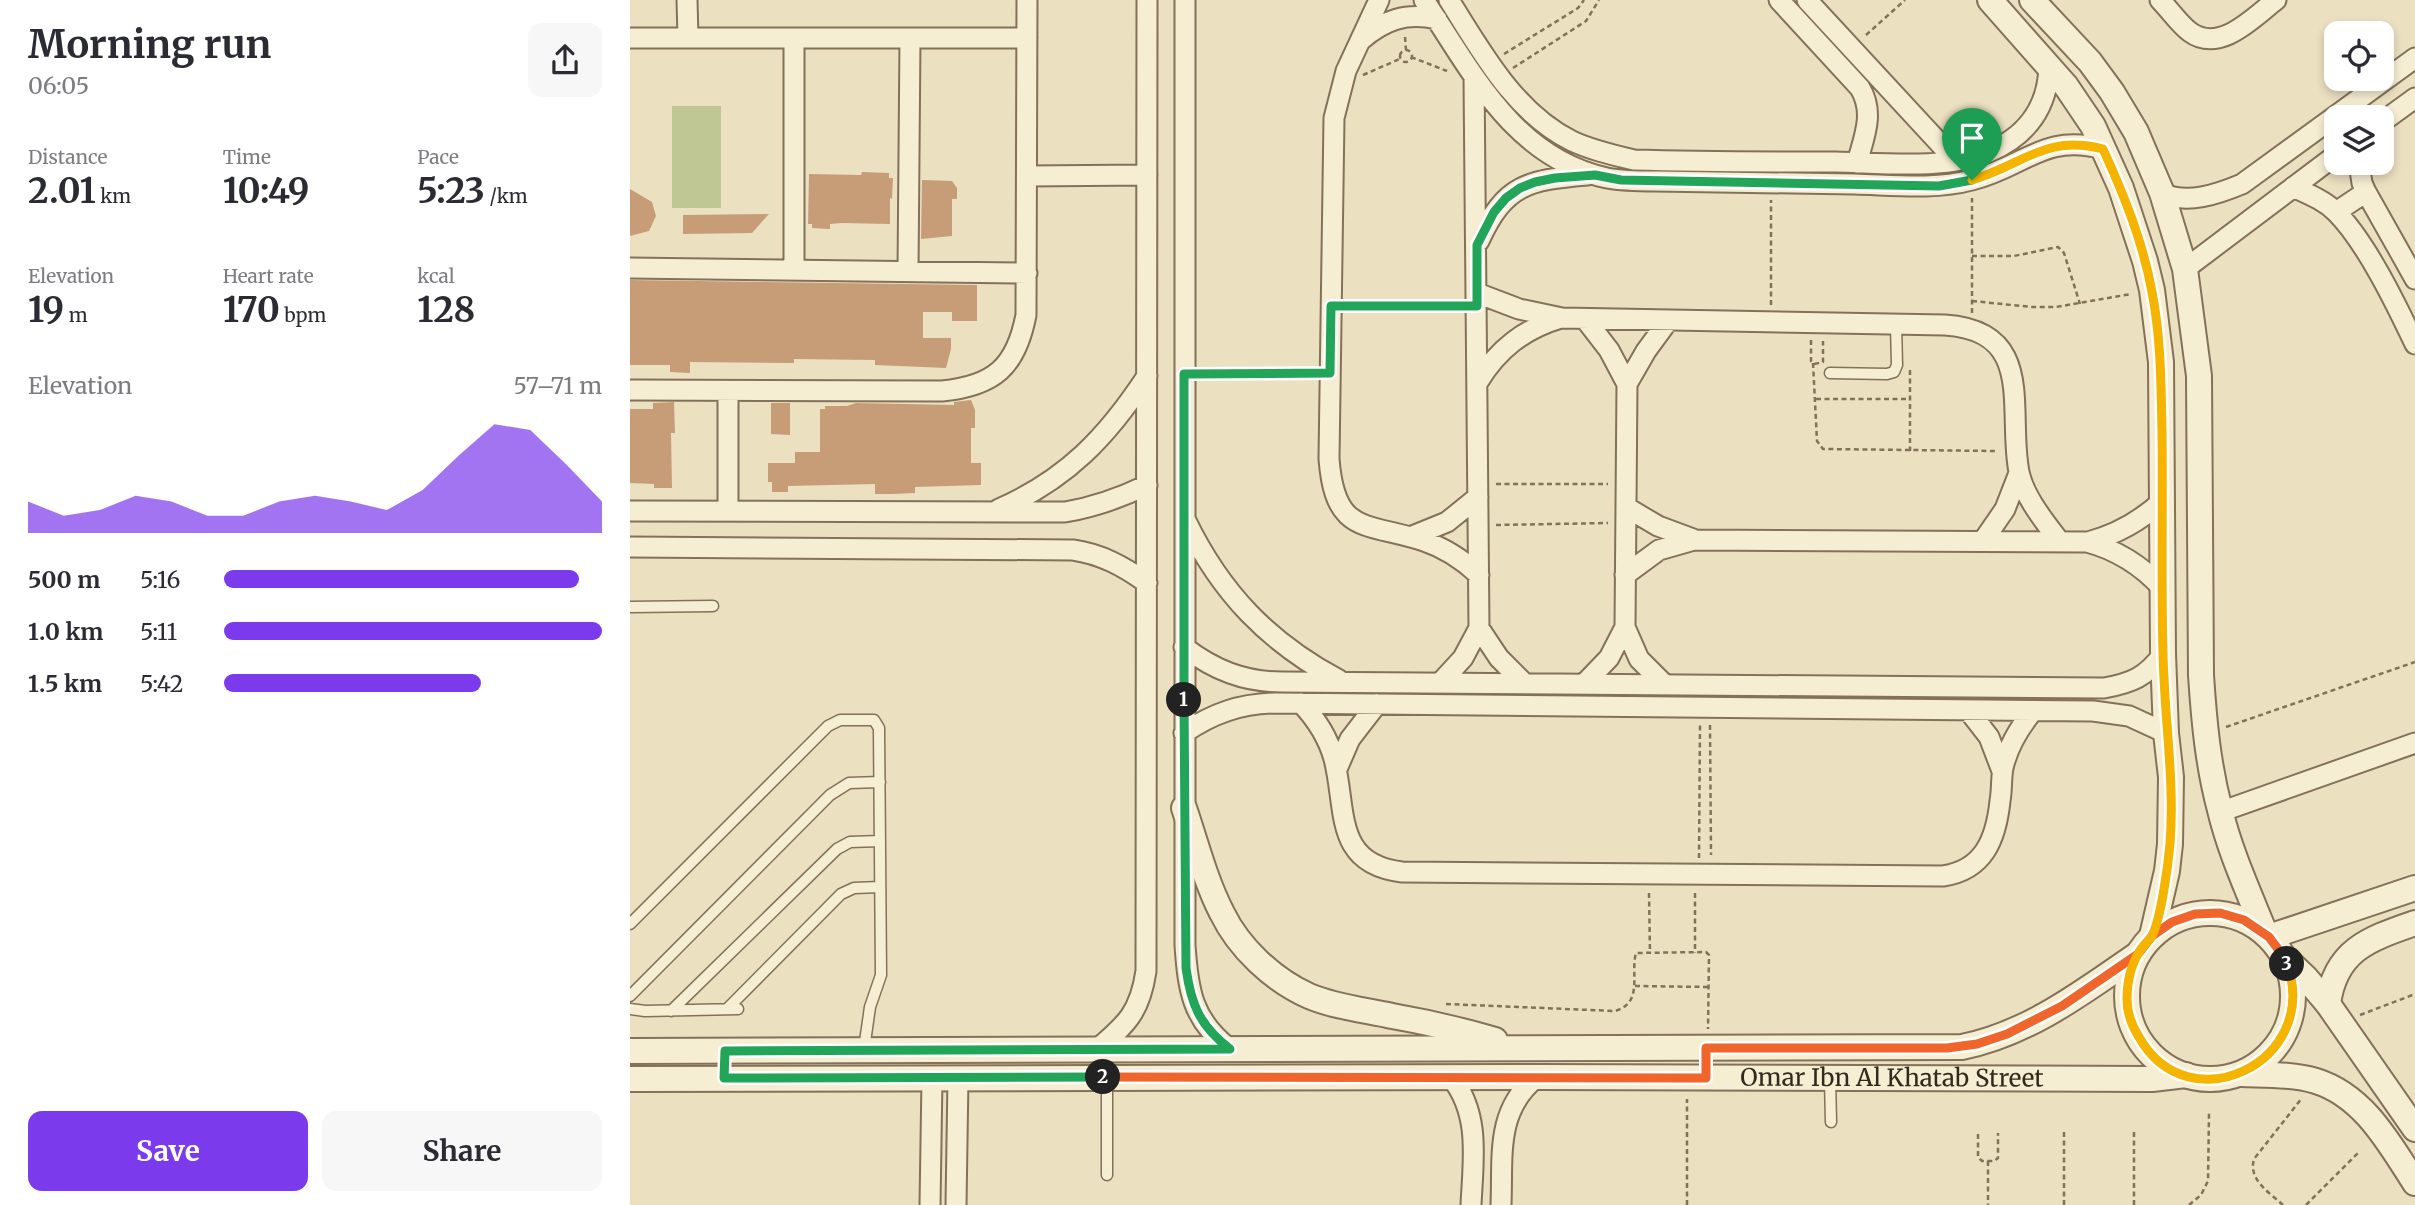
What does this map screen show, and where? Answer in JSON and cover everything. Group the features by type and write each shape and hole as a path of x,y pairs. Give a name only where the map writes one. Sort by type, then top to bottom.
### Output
{"street":[{"path":"687,0 688,38"},
{"path":"630,390 942,391 967,389 990,379 1009,362 1021,340 1026,315 1027,0"},
{"path":"1096,1050 1121,1029 1134,1013 1142,995 1146,971 1147,0"},
{"path":"1185,0 1185,945 1190,993 1200,1019 1213,1036 1230,1049"},
{"path":"1379,0 1341,85 1333,134 1329,459 1331,481 1335,497 1345,512 1358,522 1374,530 1410,537 1440,547 1454,554 1479,575"},
{"path":"1424,0 1474,79 1523,136 1569,166 1595,175 1621,180 1939,186 1972,180 2059,145 2087,144 2103,149"},
{"path":"1449,0 1494,70 1524,106 1546,125 1572,141 1634,160 1912,164 1970,158 2001,147 2026,127 2045,99 2049,84 2049,66"},
{"path":"1779,0 1860,88 1866,98 1869,119 1857,163"},
{"path":"1807,0 1955,160"},
{"path":"1990,0 2081,105 2103,149 2135,227 2152,290 2161,362 2163,654 2166,733 2171,777 2170,844 2162,896 2145,945 2129,978 2126,1002 2132,1026 2145,1048 2163,1065 2186,1076 2213,1079 2241,1073 2261,1062 2277,1045 2289,1025 2294,1002 2292,979 2284,957"},
{"path":"2032,0 2090,62 2112,92 2136,132 2162,193 2185,270 2199,376 2201,675 2209,764 2220,812 2233,852 2267,935 2334,1013 2415,1131 2393,1150"},
{"path":"2160,0 2189,31 2196,36 2214,39 2231,34 2276,0"},
{"path":"1358,43 1372,30 1395,19 1414,16 1437,19"},
{"path":"630,38 1027,38"},
{"path":"794,38 794,270"},
{"path":"908,271 910,38"},
{"path":"2162,193 2172,197 2190,198 2225,191 2242,184 2415,58"},
{"path":"1440,683 1463,658 1479,628 1474,79"},
{"path":"2394,113 2415,98"},
{"path":"1655,181 1656,160"},
{"path":"2185,270 2324,164"},
{"path":"1027,176 1147,175"},
{"path":"1477,245 1494,212 1506,198 1520,188 1555,178 1595,175"},
{"path":"2361,175 2366,192 2413,271"},
{"path":"2242,184 2260,211"},
{"path":"2293,187 2320,199 2336,212 2364,249 2415,344"},
{"path":"2336,212 2366,192"},
{"path":"630,268 1027,272"},
{"path":"1477,300 1562,318 1945,325 1972,329 1994,341 2009,362 2013,377 2018,451 2019,473 2005,509 1983,541"},
{"path":"1478,382 1499,352 1513,341 1544,323 1562,318"},
{"path":"1585,319 1609,350 1627,384 1625,627 1639,659 1664,684"},
{"path":"1627,384 1668,321"},
{"path":"991,512 1045,485 1069,468 1112,426 1147,376"},
{"path":"728,392 728,512"},
{"path":"2019,473 2037,509 2060,542"},
{"path":"630,512 1077,510 1113,501 1147,485"},
{"path":"1410,537 1447,522 1478,490"},
{"path":"2087,542 2129,528 2163,500"},
{"path":"1626,515 1694,540"},
{"path":"1184,516 1216,575 1236,601 1260,626 1286,647 1343,682"},
{"path":"1625,575 1659,550 1694,540 2087,542 2129,559 2162,588"},
{"path":"630,547 1073,550 1093,553 1112,561 1147,583"},
{"path":"1584,684 1609,658 1625,627"},
{"path":"1479,628 1499,658 1524,684"},
{"path":"1184,647 1214,667 1247,680 1265,682 1524,684 2104,688 2136,679 2150,671 2163,654"},
{"path":"1777,685 1777,708"},
{"path":"1184,733 1217,713 1236,707 1301,703 2111,712 2138,719 2166,733"},
{"path":"1301,703 1324,732 1337,769 1339,797 1350,841 1365,859 1386,870 1649,876 1959,874 1977,862 1989,845 1997,825 2002,771 2013,740 2033,711"},
{"path":"1337,769 1350,739 1377,704"},
{"path":"1968,710 1989,737 2002,771"},
{"path":"2220,812 2415,743"},
{"path":"1184,808 1210,888 1223,915 1239,940 1283,981 1309,996 1338,1005 1451,1028 1526,1049"},
{"path":"2145,945 2172,922 2195,914 2220,913 2244,920 2267,935 2415,888"},
{"path":"2377,902 2386,933"},
{"path":"2334,1013 2334,978 2348,956 2370,940 2415,923"},
{"name":"Omar Ibn Al Khatab Street","path":"630,1051 1947,1048 1977,1044 2007,1034 2062,1006 2145,945"},
{"path":"1697,1078 1707,1048"},
{"path":"1006,1050 1013,1055 1015,1061 1015,1068 1007,1078"},
{"path":"1062,1050 1055,1058 1054,1065 1062,1077"},
{"path":"724,1078 725,1051"},
{"path":"2241,1073 2315,1081 2334,1089 2368,1113 2415,1183"},
{"name":"Omar Ibn Al Khatab Street","path":"630,1079 2152,1079 2186,1076"},
{"path":"1451,1077 1465,1097 1474,1130 1471,1205"},
{"path":"1501,1205 1505,1125 1522,1088 1537,1077"},
{"path":"930,1205 932,1078"},
{"path":"956,1205 958,1078"}],"lane":[{"path":"1830,373 1894,372 1897,365 1896,324"},
{"path":"630,607 713,606"},
{"path":"630,923 834,722 848,719 871,719 877,722 881,975 870,1007 863,1050"},
{"path":"630,996 830,795 849,783 880,782"},
{"path":"671,1010 837,849 850,842 880,841"},
{"path":"630,1021 630,1009 732,1009 841,894 854,888 880,887"},
{"path":"1107,1077 1107,1175"},
{"path":"1830,1078 1831,1122"}],"path":[{"path":"1494,70 1586,21 1599,0"},
{"path":"1852,48 1905,0"},
{"path":"1494,70 1578,8 1582,1"},
{"path":"1404,50 1410,51 1410,61 1404,62 1402,58 1404,50"},
{"path":"1411,57 1474,79"},
{"path":"1341,85 1402,58"},
{"path":"1972,180 1972,329"},
{"path":"1771,183 1771,322"},
{"path":"1972,256 2014,256 2058,247 2064,253 2080,304"},
{"path":"1972,301 2032,307 2080,304 2152,290"},
{"path":"1331,306 1477,300"},
{"path":"1816,323 1814,399 1817,441 1823,449 2018,451"},
{"path":"1813,363 1824,362 1816,323"},
{"path":"1910,362 1910,451"},
{"path":"1184,374 1330,373"},
{"path":"1814,399 1910,399"},
{"path":"1478,490 1626,484"},
{"path":"1479,525 1626,515"},
{"path":"2205,734 2415,662"},
{"path":"1695,953 1701,876 1705,707"},
{"path":"1701,876 1705,707"},
{"path":"1649,876 1650,953"},
{"path":"1442,1004 1615,1010 1628,1004 1632,998 1635,986 1635,954 1708,954 1707,1048"},
{"path":"1635,986 1709,987"},
{"path":"2334,1013 2415,994"},
{"path":"1687,1205 1697,1078"},
{"path":"2283,1205 2257,1181 2252,1174 2252,1166 2254,1159 2315,1081"},
{"path":"2189,1205 2202,1195 2208,1181 2209,1113"},
{"path":"2064,1130 2064,1205"},
{"path":"2134,1131 2134,1205"},
{"path":"1978,1134 1978,1157 1982,1161 1994,1161 1998,1158 1998,1133"},
{"path":"2306,1205 2359,1152"},
{"path":"1988,1161 1989,1205"}],"green space":[{"path":"672,106 721,106 721,208 672,208"}],"building":[{"path":"862,172 889,173 889,178 893,178 890,224 842,223 830,224 830,229 812,228 812,224 808,224 809,174 861,175"},
{"path":"922,180 952,181 957,188 957,199 952,199 952,236 921,239"},
{"path":"630,189 652,202 656,216 649,231 630,236"},
{"path":"769,214 752,233 683,234 683,215"},
{"path":"630,280 977,285 977,321 952,321 952,312 923,312 923,338 951,338 946,368 875,365 875,360 794,359 794,363 690,362 690,373 670,372 670,365 630,365"},
{"path":"971,400 975,410 975,428 971,428 971,463 981,463 981,485 915,487 915,493 892,494 875,494 875,484 788,486 788,492 772,492 772,482 768,482 768,463 795,463 795,452 820,452 820,409 825,409 825,406 847,406 856,403 954,405 954,402"},
{"path":"674,402 675,433 671,433 672,488 654,488 654,484 630,483 630,409 653,409 653,403"},
{"path":"771,403 790,403 790,435 771,434"}],"route":[{"path":"1972,180 1939,186 1621,180 1595,175 1535,182 1506,198 1486,225 1477,245 1477,306 1331,306 1330,373 1184,374 1186,968 1190,993 1200,1019 1213,1036 1230,1049 725,1051 724,1078 1706,1078 1706,1048 1947,1048 1992,1040 2062,1006 2138,954 2152,936 2172,922 2195,914 2220,913 2244,920 2265,933 2284,957 2292,979 2294,1002 2289,1025 2277,1045 2261,1062 2227,1077 2199,1079 2186,1076 2163,1065 2145,1048 2132,1026 2126,1002 2129,978 2138,954 2144,945 2152,936 2162,896 2170,844 2171,813 2163,654 2161,362 2152,290 2135,227 2103,149 2087,144 2071,143 2048,148 2000,171 1972,180"}]}
